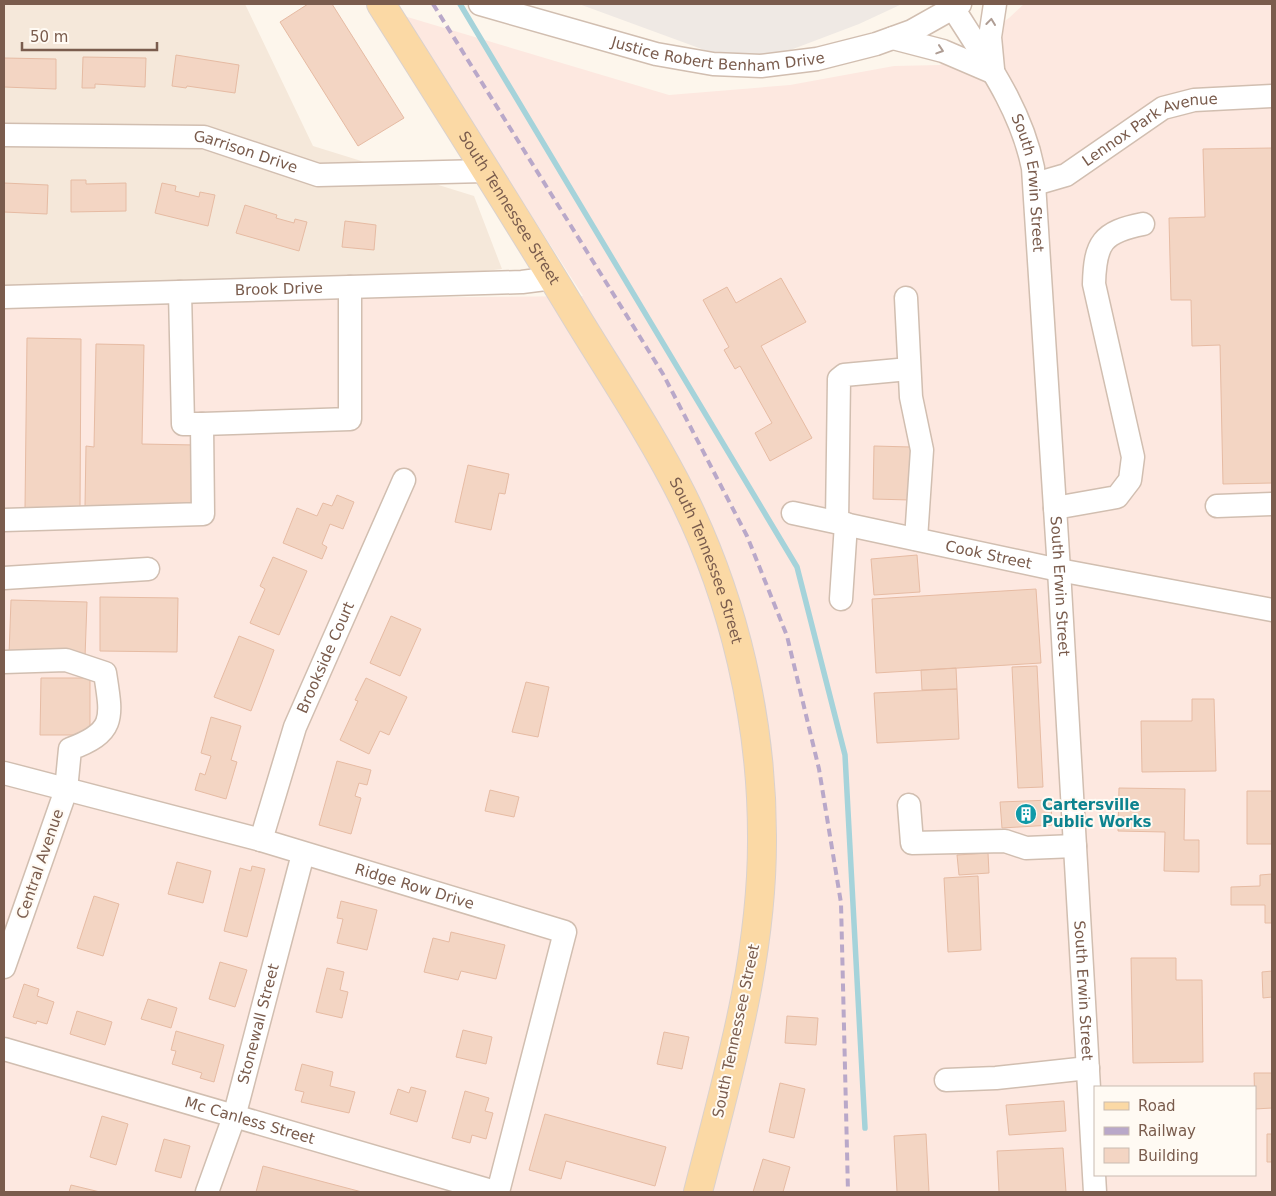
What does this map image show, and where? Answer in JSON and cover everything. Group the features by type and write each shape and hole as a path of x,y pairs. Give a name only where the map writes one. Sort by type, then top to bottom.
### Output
{"main road":[{"name":"South Tennessee Street","path":"381,4 553,278 648,434 694,520 728,611 754,732 759,772 762,839 757,932 742,1015 698,1192"}],"street":[{"name":"Justice Robert Benham Drive","path":"480,4 656,54 736,66 784,64 818,59 893,38 930,22 956,6"},
{"path":"893,38 942,51 993,73 990,37 995,4"},
{"name":"South Erwin Street","path":"956,6 1025,135 1035,184 1094,1174"},
{"name":"Lennox Park Avenue","path":"1035,184 1066,175 1163,108 1194,100 1272,96"},
{"name":"Garrison Drive","path":"4,135 204,137 318,175 485,171"},
{"path":"1055,508 1117,497 1130,480 1133,457 1094,284 1095,261 1103,241 1119,228 1143,224"},
{"name":"Brook Drive","path":"4,297 522,282 553,278"},
{"path":"180,292 184,424 202,424 350,419 350,287"},
{"path":"906,298 910,397 922,450 916,539"},
{"path":"841,599 842,523 839,379 844,375 909,369"},
{"path":"4,520 203,514 202,424"},
{"name":"Brookside Court","path":"261,840 295,727 404,480"},
{"path":"1217,506 1272,504"},
{"name":"Cook Street","path":"793,513 1059,570 1272,610"},
{"path":"4,578 148,569"},
{"name":"Central Avenue","path":"4,662 66,660 105,673 110,702 106,728 94,740 70,750 66,790 4,967"},
{"name":"Ridge Row Drive","path":"4,773 261,840 565,932 497,1192"},
{"path":"908,805 912,843 1005,841 1026,848 1075,846"},
{"name":"Stonewall Street","path":"207,1192 234,1117 304,854"},
{"name":"Mc Canless Street","path":"4,1049 234,1117 442,1185 497,1192"},
{"path":"946,1080 996,1078 1088,1068"},
{"name":"South Erwin Street","path":"1094,1176 1095,1192"}],"shaded area":[{"path":"4,4 245,4 313,146 474,196 502,269 350,287 4,297"},
{"path":"579,4 902,4 859,24 748,66"},
{"path":"1024,4 1272,4 1272,1192 4,1192 4,301 583,296 404,16 669,95 790,85 894,66 940,65 1009,18"}],"building":[{"path":"308,4 332,4 404,118 358,146 280,22"},
{"path":"176,55 239,65 235,93 187,86 186,88 172,86"},
{"path":"83,57 146,58 145,87 95,84 95,88 82,88"},
{"path":"4,58 56,59 56,89 4,87"},
{"path":"1272,148 1272,483 1223,484 1220,345 1192,346 1191,300 1171,300 1169,218 1205,217 1203,149"},
{"path":"71,180 86,180 86,184 126,183 126,211 71,212"},
{"path":"4,183 48,185 47,214 4,212"},
{"path":"162,183 176,186 175,191 199,197 200,192 215,195 208,226 155,213"},
{"path":"245,205 277,215 276,218 294,223 295,219 307,222 299,251 236,233"},
{"path":"345,221 376,225 374,250 342,247"},
{"path":"781,278 806,322 761,346 812,438 770,461 755,433 772,423 740,366 735,369 724,350 729,347 703,300 727,287 736,303"},
{"path":"27,338 81,339 80,509 25,508"},
{"path":"96,344 144,345 142,444 195,445 194,508 85,506 86,446 94,447"},
{"path":"874,446 911,447 910,500 873,499"},
{"path":"468,465 509,474 505,494 499,493 491,530 455,522"},
{"path":"337,495 354,502 343,529 330,524 322,544 327,547 322,559 283,543 297,508 317,516 323,503 332,506"},
{"path":"917,555 920,592 874,595 871,559"},
{"path":"273,557 307,571 279,635 250,623 265,589 260,586"},
{"path":"1036,589 1041,663 876,673 872,599"},
{"path":"100,597 178,598 177,652 100,651"},
{"path":"11,600 87,602 85,657 9,655"},
{"path":"391,616 421,629 400,676 370,663"},
{"path":"239,636 274,650 251,711 214,697"},
{"path":"1037,666 1043,787 1018,788 1012,667"},
{"path":"956,668 957,689 922,690 921,670"},
{"path":"41,678 90,678 90,735 40,735"},
{"path":"366,678 407,697 389,735 380,731 369,754 340,740 358,701 355,700"},
{"path":"526,682 549,687 538,737 512,732"},
{"path":"957,689 959,739 877,743 874,693"},
{"path":"1192,699 1214,699 1216,771 1142,772 1141,721 1192,721"},
{"path":"211,717 241,726 231,760 237,762 226,799 195,790 200,773 205,775 211,756 201,753"},
{"path":"337,761 371,770 367,785 359,783 355,796 361,798 351,834 319,825"},
{"path":"1119,788 1185,789 1184,840 1199,840 1199,872 1164,871 1165,832 1118,831"},
{"path":"490,790 519,797 514,817 485,811"},
{"path":"1247,791 1272,791 1272,844 1247,844"},
{"name":"Cartersville Public Works","path":"1051,800 1052,825 1002,828 1000,802"},
{"path":"988,853 989,873 959,875 957,855"},
{"path":"177,862 211,871 203,903 168,894"},
{"path":"252,866 265,869 247,937 224,931 240,868 251,871"},
{"path":"1272,874 1272,923 1265,923 1265,905 1231,905 1231,887 1260,886 1260,875"},
{"path":"978,876 981,950 948,952 944,878"},
{"path":"94,896 119,904 103,956 77,948"},
{"path":"341,901 377,910 367,950 337,943 343,919 337,918"},
{"path":"451,932 505,945 496,979 461,971 458,980 424,972 433,938 449,942"},
{"path":"1131,958 1176,958 1176,980 1202,980 1203,1062 1133,1063"},
{"path":"220,962 247,970 235,1007 209,999"},
{"path":"327,968 344,972 340,990 348,992 342,1018 316,1012"},
{"path":"1272,971 1272,997 1263,998 1262,972"},
{"path":"24,984 39,989 37,996 54,1002 47,1024 37,1021 36,1024 13,1017"},
{"path":"148,999 177,1008 171,1028 141,1019"},
{"path":"77,1011 112,1022 105,1045 70,1034"},
{"path":"787,1016 818,1018 816,1045 785,1043"},
{"path":"463,1030 492,1037 486,1064 456,1057"},
{"path":"176,1031 224,1045 214,1082 200,1078 202,1073 172,1064 176,1051 171,1050"},
{"path":"664,1032 689,1037 682,1069 657,1064"},
{"path":"302,1064 333,1072 330,1086 355,1092 349,1113 301,1102 304,1092 295,1090"},
{"path":"1254,1073 1272,1073 1272,1108 1256,1109 1256,1086 1254,1086"},
{"path":"780,1083 805,1089 794,1138 769,1132"},
{"path":"411,1087 426,1091 417,1122 390,1114 398,1089 409,1093"},
{"path":"465,1091 489,1098 485,1111 493,1113 486,1139 472,1135 470,1143 452,1138"},
{"path":"1064,1101 1066,1131 1009,1135 1006,1105"},
{"path":"545,1114 666,1147 655,1186 566,1161 561,1179 529,1170"},
{"path":"102,1116 128,1124 116,1165 90,1157"},
{"path":"926,1134 929,1192 897,1192 894,1136"},
{"path":"1267,1134 1272,1134 1272,1162 1267,1162"},
{"path":"164,1139 190,1146 181,1178 155,1171"},
{"path":"1063,1148 1066,1192 999,1192 997,1151"},
{"path":"763,1159 790,1167 783,1192 753,1192"},
{"path":"263,1166 362,1192 256,1192"},
{"path":"71,1185 100,1192 69,1192"}],"waterway":[{"path":"460,4 797,567 845,755 865,1128"}],"railway":[{"path":"433,4 663,374 747,536 787,636 819,769 841,903 848,1192"}],"place":[{"name":"Cartersville Public Works","path":"1026,814"}]}
